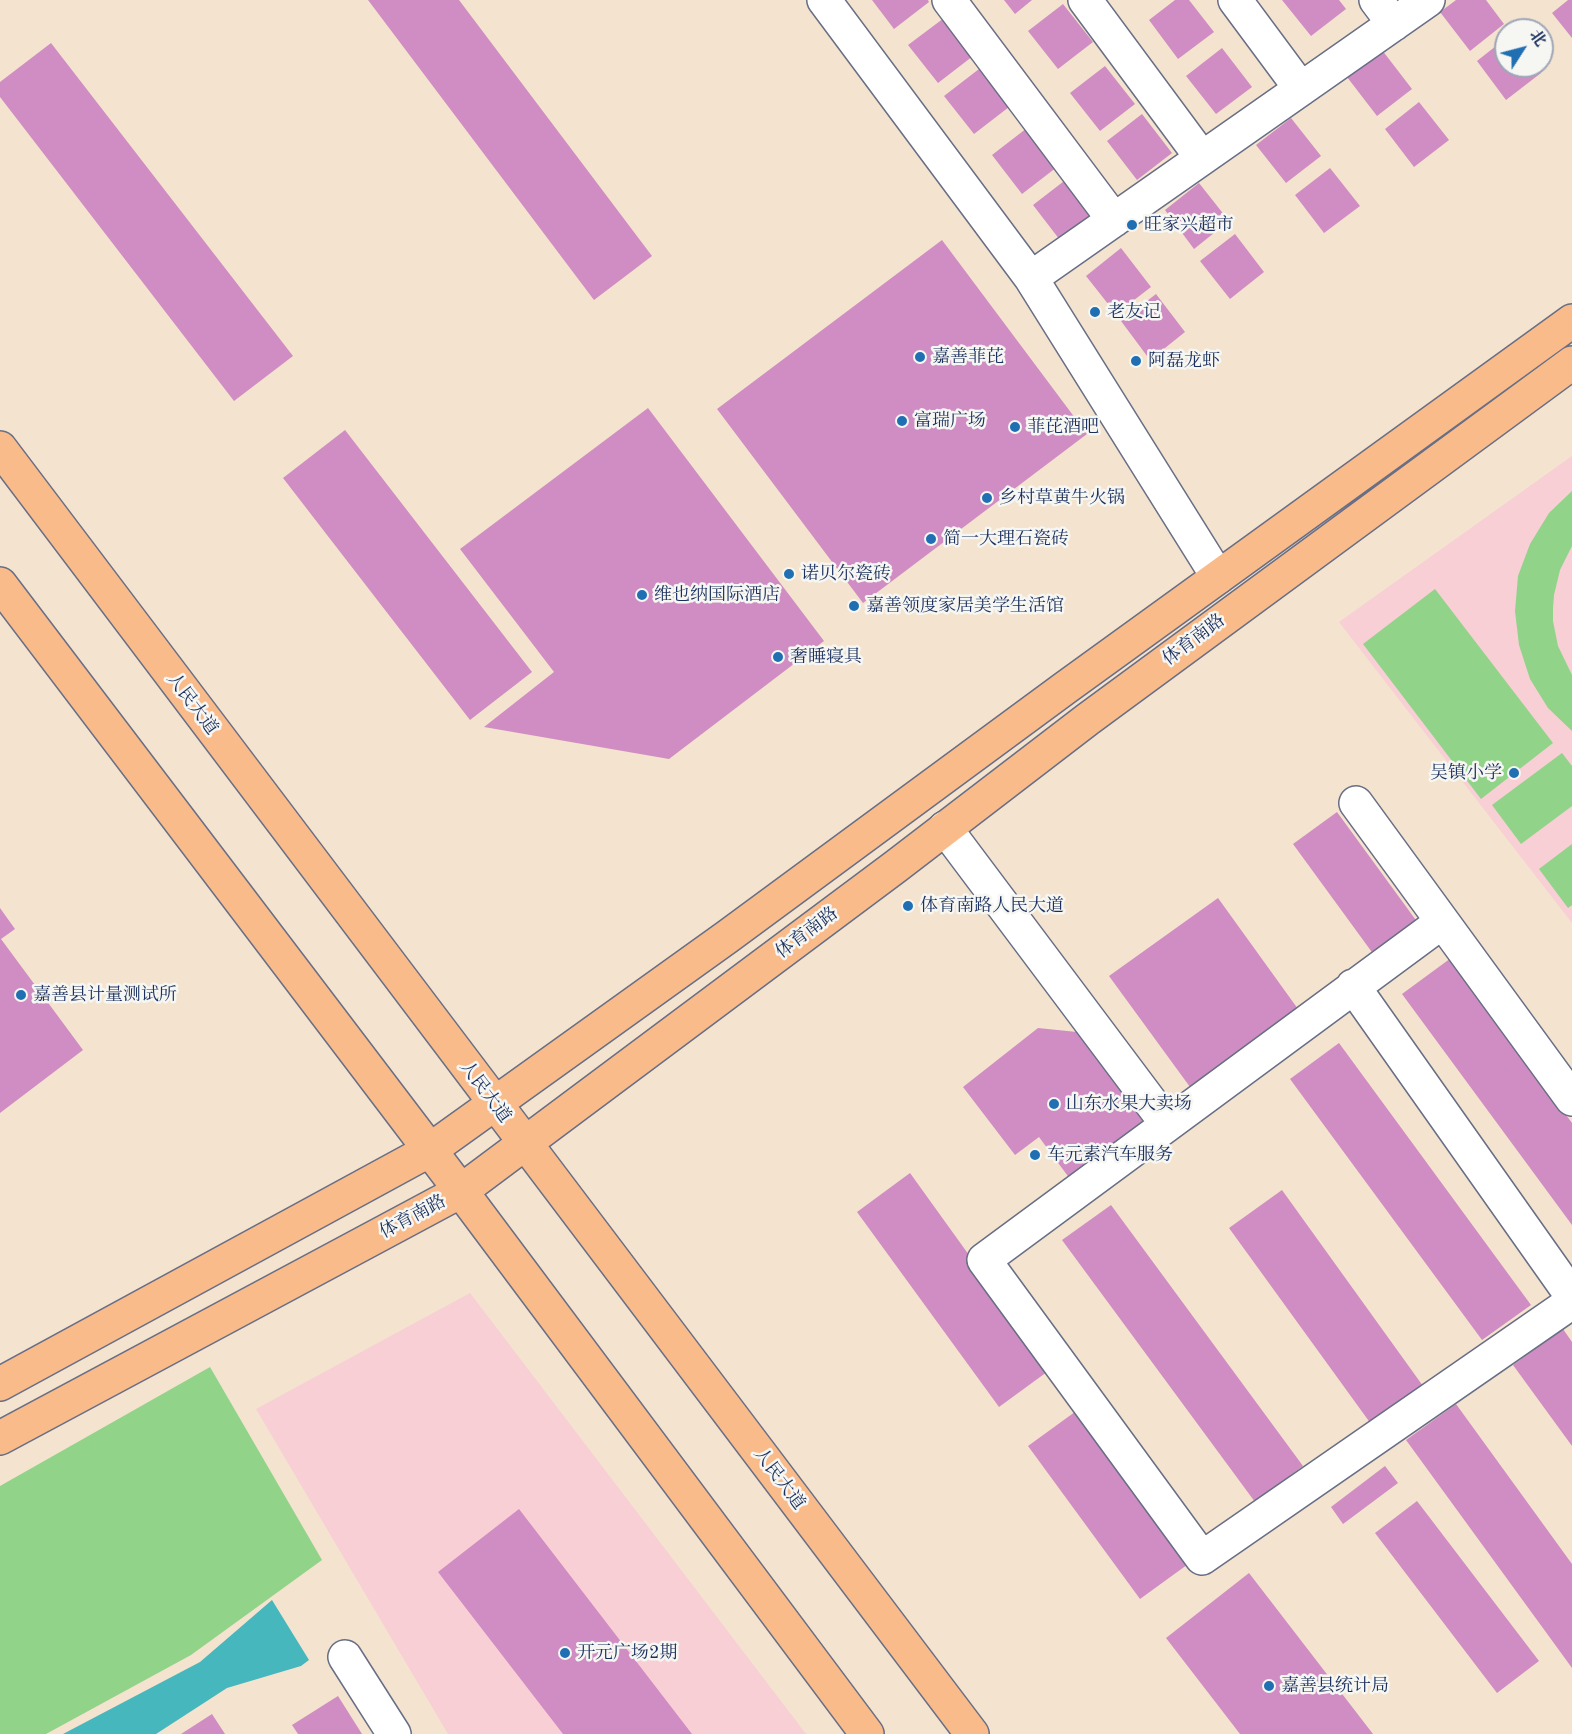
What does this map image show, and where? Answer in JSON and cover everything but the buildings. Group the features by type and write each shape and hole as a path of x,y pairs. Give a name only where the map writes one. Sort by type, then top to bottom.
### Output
{"main road":[{"name":"体育南路","path":"0,1384 430,1150 727,938 1065,688 1572,321"},
{"name":"体育南路","path":"0,1438 461,1191 1191,642 1572,363"},
{"name":"人民大道","path":"0,448 972,1734"},
{"path":"0,584 461,1191 867,1734"}],"lane":[{"path":"824,0 1031,278 1218,577"},
{"path":"949,0 1114,220"},
{"path":"1085,0 1202,158"},
{"path":"1235,0 1302,89"},
{"path":"1031,278 1302,89 1385,12 1428,0"},
{"path":"1356,803 1572,1099"},
{"path":"945,828 1167,1124"},
{"path":"1442,922 984,1260 1202,1558 1572,1302"},
{"path":"1353,986 1572,1296"},
{"path":"345,1657 394,1734"}],"shaded area":[{"name":"吴镇小学","path":"1572,456 1572,923 1339,622"},
{"path":"470,1293 806,1734 448,1734 256,1409"}],"green space":[{"path":"1572,491 1572,546 1560,570 1554,595 1553,621 1558,646 1572,675 1572,731 1548,708 1530,679 1519,645 1515,611 1518,576 1530,544 1549,513"},
{"path":"1435,589 1553,743 1481,799 1363,644"},
{"path":"1562,753 1572,766 1572,806 1521,844 1492,805"},
{"path":"1572,844 1572,905 1568,908 1539,869"},
{"path":"210,1367 322,1560 191,1655 46,1734 0,1734 0,1486"}],"water":[{"path":"272,1600 309,1660 301,1666 227,1688 156,1734 63,1734 200,1662"}],"place":[{"name":"旺家兴超市","path":"1132,225"},
{"name":"老友记","path":"1095,312"},
{"name":"嘉善菲芘","path":"920,357"},
{"name":"阿磊龙虾","path":"1136,361"},
{"name":"富瑞广场","path":"902,421"},
{"name":"菲芘酒吧","path":"1015,427"},
{"name":"乡村草黄牛火锅","path":"987,498"},
{"name":"简一大理石瓷砖","path":"931,539"},
{"name":"诺贝尔瓷砖","path":"789,574"},
{"name":"维也纳国际酒店","path":"642,595"},
{"name":"嘉善领度家居美学生活馆","path":"854,606"},
{"name":"奢睡寝具","path":"778,657"},
{"name":"吴镇小学","path":"1514,773"},
{"name":"体育南路人民大道","path":"908,906"},
{"name":"嘉善县计量测试所","path":"21,995"},
{"name":"山东水果大卖场","path":"1054,1104"},
{"name":"车元素汽车服务","path":"1035,1155"},
{"name":"开元广场2期","path":"565,1653"},
{"name":"嘉善县统计局","path":"1269,1686"}]}
